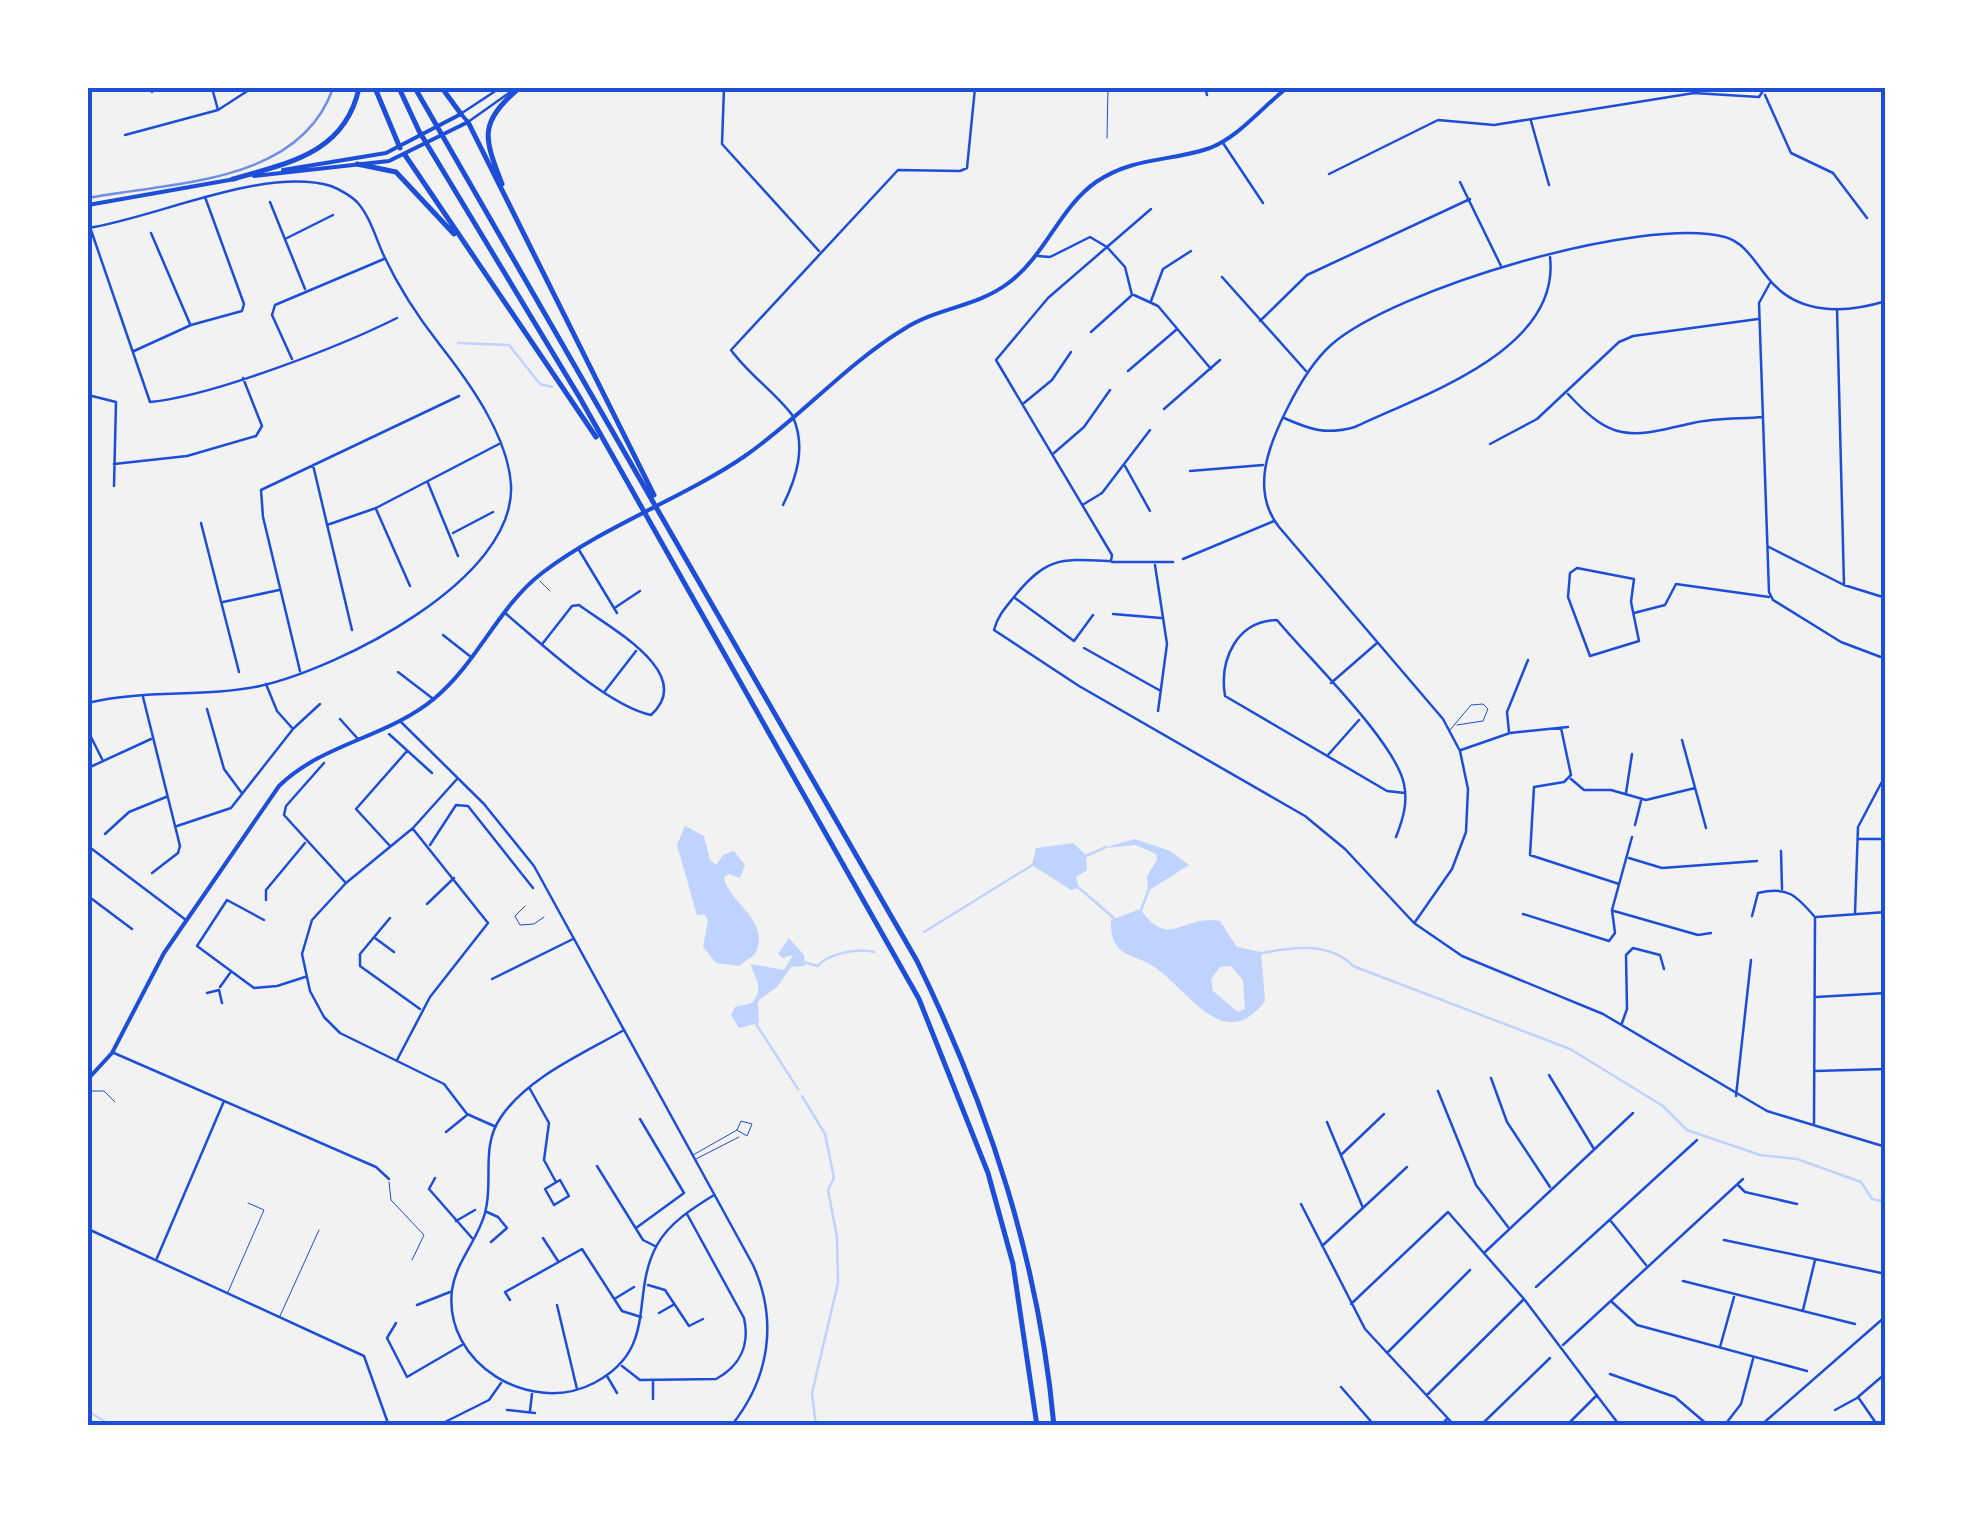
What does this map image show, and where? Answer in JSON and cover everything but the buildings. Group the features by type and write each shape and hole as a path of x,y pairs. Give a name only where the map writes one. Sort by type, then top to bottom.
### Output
{"highway":[{"path":"233,179 323,148 349,118 359,88"},
{"path":"376,88 400,148"},
{"path":"398,88 419,131 580,398 606,452"},
{"path":"414,88 917,961 955,1039 1000,1159 1024,1239 1054,1426"},
{"path":"442,88 461,114"},
{"path":"464,88 487,88"},
{"path":"509,201 486,132 497,109 517,88"},
{"path":"468,122 661,511"},
{"path":"406,156 606,452 876,918 940,1046 988,1172 1012,1264 1037,1426"},
{"path":"358,164 396,172 475,259"}],"main road":[{"path":"88,1078 112,1052 186,920 278,786 308,762 401,722 433,700 472,658 504,612 578,548 744,456 835,378 897,333 927,317 996,292 1038,256 1078,199 1101,179 1150,158 1193,152 1222,142 1287,88"},
{"path":"88,205 400,148 461,114 468,122 406,156 283,170"},
{"path":"400,148 406,156"}],"street":[{"path":"212,88 218,110"},
{"path":"125,135 218,110 252,88"},
{"path":"461,114 500,88"},
{"path":"468,122 517,88"},
{"path":"724,88 722,144 820,252"},
{"path":"782,505 797,472 799,430 778,396 749,374 732,350 898,170 952,172 967,168 975,88"},
{"path":"1205,88 1207,95"},
{"path":"1765,88 1764,94 1791,153 1833,173 1867,218"},
{"path":"1329,174 1438,120 1494,125 1694,93 1764,94"},
{"path":"1531,119 1549,185"},
{"path":"1222,142 1263,202"},
{"path":"88,703 266,684 300,672 400,623 486,555 502,530 510,500 508,469 469,384 414,312 356,202 334,187 304,182 205,196 89,228 150,402 243,376 397,318"},
{"path":"1460,182 1502,268"},
{"path":"133,352 191,326 234,315 244,304 205,196"},
{"path":"1260,322 1307,275 1470,199"},
{"path":"270,202 306,292"},
{"path":"1111,562 1112,555 996,355 1048,298 1151,210"},
{"path":"285,239 333,215"},
{"path":"151,233 191,326"},
{"path":"1414,923 1452,868 1462,844 1468,804 1460,751 1450,730 1379,642 1274,521 1264,493 1265,465 1282,417 1307,372 1333,342 1435,287 1615,241 1710,235 1740,244 1770,282 1803,306 1836,309 1886,301"},
{"path":"1038,256 1050,257 1090,237 1106,246 1125,267 1132,294"},
{"path":"1151,302 1163,269 1191,250"},
{"path":"1282,417 1314,432 1334,433 1356,427 1488,362 1543,308 1550,289 1550,257"},
{"path":"292,359 273,308 385,259"},
{"path":"1222,277 1307,372"},
{"path":"1770,282 1759,304 1770,596 1826,634 1886,659"},
{"path":"1132,294 1151,302 1210,369"},
{"path":"1091,332 1132,294"},
{"path":"1836,309 1844,585"},
{"path":"1490,444 1536,419 1619,342 1632,336 1760,319"},
{"path":"1128,371 1178,329"},
{"path":"1023,404 1052,380 1071,352"},
{"path":"1164,409 1220,360"},
{"path":"114,464 187,456 256,436 262,426 243,376"},
{"path":"1052,454 1084,427 1110,390"},
{"path":"1566,392 1602,427 1638,436 1696,422 1764,417"},
{"path":"88,395 116,402 114,486"},
{"path":"300,672 259,496 268,485 459,396"},
{"path":"1082,504 1102,493 1150,430"},
{"path":"327,525 376,508 499,444"},
{"path":"313,464 352,630"},
{"path":"1124,465 1150,511"},
{"path":"1190,471 1265,465"},
{"path":"428,482 458,556"},
{"path":"376,508 410,586"},
{"path":"452,534 493,512"},
{"path":"1182,559 1274,521"},
{"path":"202,524 239,672"},
{"path":"1769,547 1844,585 1886,598"},
{"path":"578,548 615,611 640,591"},
{"path":"1173,562 1050,563 1014,596 994,630 1079,686 1305,816 1344,850 1414,923 1467,959 1622,1024 1736,1096 1886,1146"},
{"path":"1155,565 1167,644 1158,711"},
{"path":"1573,569 1632,578 1632,613 1639,642 1590,656 1568,597 1573,569"},
{"path":"1632,613 1665,605 1676,584 1751,598 1770,596"},
{"path":"222,602 280,590"},
{"path":"1014,596 1074,641 1093,615"},
{"path":"504,612 604,692 651,716 660,706 666,682 637,650 576,605 543,642"},
{"path":"1113,614 1163,618"},
{"path":"1396,836 1405,812 1405,793 1394,760 1360,718 1272,619 1234,638 1223,692 1387,791 1405,793"},
{"path":"444,635 472,658"},
{"path":"1330,683 1379,642"},
{"path":"1084,648 1160,690"},
{"path":"604,692 637,650"},
{"path":"1510,733 1508,712 1528,660"},
{"path":"398,672 433,700"},
{"path":"266,684 277,711 293,728"},
{"path":"142,696 177,826 178,853 152,874"},
{"path":"177,826 218,816 242,793 293,728 320,704"},
{"path":"206,709 224,770 232,786 242,793"},
{"path":"1328,756 1360,718"},
{"path":"340,719 358,740"},
{"path":"401,722 458,778 526,855 761,1282 769,1331 758,1382 731,1426"},
{"path":"1460,751 1510,733 1568,727"},
{"path":"1560,728 1572,771 1570,778"},
{"path":"88,732 102,760"},
{"path":"389,734 432,773"},
{"path":"88,768 152,738"},
{"path":"1682,740 1706,828"},
{"path":"391,847 356,809 407,752"},
{"path":"1625,795 1632,754"},
{"path":"324,763 286,806 284,816 346,883"},
{"path":"1855,912 1860,818 1886,774"},
{"path":"458,778 412,828 346,883 305,932 306,976 317,1004 333,1027 444,1084 467,1114 495,1126"},
{"path":"1570,778 1584,790 1641,799 1696,788"},
{"path":"1570,778 1539,785 1531,792 1532,859 1619,884"},
{"path":"105,834 129,812 168,797"},
{"path":"1636,825 1641,799"},
{"path":"430,846 448,813 456,805 468,806 533,888"},
{"path":"396,1061 421,1010 488,923 412,828"},
{"path":"1523,914 1605,941 1615,933 1612,910 1632,838"},
{"path":"1856,839 1886,839"},
{"path":"266,900 266,890 306,842"},
{"path":"88,846 186,920"},
{"path":"1781,851 1782,888"},
{"path":"1627,858 1662,868 1757,861"},
{"path":"427,904 454,876"},
{"path":"1752,916 1758,893 1782,888 1799,897 1815,917 1814,1125"},
{"path":"88,896 132,929"},
{"path":"264,920 227,900 200,935 200,950 254,988 266,989 306,976"},
{"path":"1612,910 1698,935 1711,934"},
{"path":"1815,917 1886,912"},
{"path":"390,918 360,954 360,966 421,1010"},
{"path":"374,937 394,952"},
{"path":"492,979 574,939"},
{"path":"1622,1024 1627,1009 1626,954 1633,948 1660,955 1664,969"},
{"path":"1736,1096 1751,960"},
{"path":"208,993 219,990 230,972"},
{"path":"219,990 222,1003"},
{"path":"1815,997 1886,994"},
{"path":"625,1030 529,1087 495,1126 488,1151 486,1212 452,1292 464,1344 502,1382 532,1392 578,1390 606,1375 621,1365 642,1317 656,1246 687,1214 715,1194"},
{"path":"112,1052 376,1167 389,1179"},
{"path":"1814,1070 1886,1070"},
{"path":"1549,1076 1595,1150"},
{"path":"1490,1078 1507,1122 1551,1188"},
{"path":"529,1087 548,1123 544,1160 556,1182"},
{"path":"1438,1091 1476,1186 1509,1228"},
{"path":"156,1259 224,1101"},
{"path":"1483,1254 1632,1113"},
{"path":"446,1132 467,1114"},
{"path":"1341,1155 1384,1114"},
{"path":"636,1228 684,1193 640,1119"},
{"path":"1327,1122 1364,1210"},
{"path":"1536,1288 1697,1140"},
{"path":"597,1166 636,1228 656,1246"},
{"path":"1321,1247 1406,1167"},
{"path":"435,1178 430,1189 473,1238"},
{"path":"1562,1346 1742,1179"},
{"path":"560,1180 569,1196 554,1205 545,1190 556,1182 560,1180"},
{"path":"1738,1184 1746,1192 1797,1204"},
{"path":"1301,1204 1351,1304 1386,1354 1456,1426"},
{"path":"455,1222 473,1211"},
{"path":"486,1212 498,1217 507,1228 490,1242"},
{"path":"621,1365 632,1378 716,1379 736,1365 745,1345 744,1318 687,1214"},
{"path":"1351,1304 1444,1214 1451,1214 1562,1346 1620,1426"},
{"path":"1610,1220 1647,1266"},
{"path":"88,1229 364,1356 389,1426"},
{"path":"544,1238 558,1261"},
{"path":"1724,1240 1886,1274"},
{"path":"510,1300 506,1292 582,1249 622,1311 642,1317"},
{"path":"1803,1311 1815,1260"},
{"path":"1386,1354 1470,1270"},
{"path":"1683,1280 1856,1324"},
{"path":"646,1285 665,1290 689,1326 703,1319"},
{"path":"614,1299 634,1287"},
{"path":"417,1305 452,1292"},
{"path":"1720,1349 1734,1296"},
{"path":"1426,1396 1524,1300"},
{"path":"1611,1302 1637,1325 1807,1371"},
{"path":"659,1313 674,1304"},
{"path":"557,1305 578,1390"},
{"path":"1760,1426 1886,1316"},
{"path":"396,1324 387,1338 407,1377 464,1344"},
{"path":"1480,1426 1550,1358"},
{"path":"1724,1426 1740,1404 1753,1358"},
{"path":"1835,1410 1858,1397 1886,1372"},
{"path":"1610,1374 1674,1398 1709,1426"},
{"path":"606,1375 617,1393"},
{"path":"653,1380 653,1398"},
{"path":"437,1426 489,1400 502,1382"},
{"path":"1341,1388 1375,1426"},
{"path":"506,1410 532,1412 532,1392"},
{"path":"1566,1426 1598,1394"},
{"path":"1858,1397 1878,1426"},
{"path":"1440,1426 1448,1418"}],"lane":[{"path":"1107,138 1108,88"},
{"path":"538,580 550,591"},
{"path":"1450,730 1470,705 1483,704 1488,708 1483,721 1457,725"},
{"path":"524,906 516,916 520,926 534,924 544,917"},
{"path":"91,1091 104,1092 115,1102"},
{"path":"741,1120 751,1122 752,1131 695,1157 737,1130 741,1120"},
{"path":"737,1130 742,1135"},
{"path":"389,1179 391,1200 424,1235 412,1260"},
{"path":"228,1292 264,1210 248,1202"},
{"path":"280,1316 319,1230"}],"water":[{"path":"685,826 704,836 710,860 716,865 723,855 734,851 745,865 740,878 729,874 724,877 758,931 755,954 739,966 716,963 703,947 708,920 704,914 697,915 677,845"},
{"path":"1135,839 1170,851 1189,865 1148,891 1147,876 1157,860 1156,854 1136,845 1104,848"},
{"path":"1073,843 1086,855 1087,870 1076,877 1079,888 1071,890 1032,865 1036,848"},
{"path":"1140,909 1160,928 1220,921 1237,947 1261,952 1265,1001 1250,1016 1235,1022 1207,1013 1153,966 1118,947 1111,920","holes":["1231,966 1243,980 1245,1009 1238,1012 1213,991 1211,979 1220,967"]},
{"path":"789,938 804,955 805,966 791,967 777,987 758,1001 759,1023 739,1028 731,1015 735,1007 752,1003 758,992 751,964 784,970 793,955 783,958 778,954"}],"waterway":[{"path":"458,343 509,345 540,384 552,387"},
{"path":"1086,856 1106,847"},
{"path":"924,932 1034,864"},
{"path":"1079,888 1115,919"},
{"path":"1140,913 1149,889"},
{"path":"1258,954 1295,948 1332,953 1353,966 1570,1049 1663,1106 1687,1130 1760,1155 1797,1159 1861,1182 1872,1199 1886,1202"},
{"path":"803,962 818,966 844,953 874,952"},
{"path":"756,1024 798,1089"},
{"path":"802,1096 825,1134 834,1178 828,1190 837,1237 838,1283 812,1393 816,1426"},
{"path":"88,1411 112,1426"}],"tram line":[{"path":"88,198 194,181 263,161 293,143 316,120 333,88"}]}
